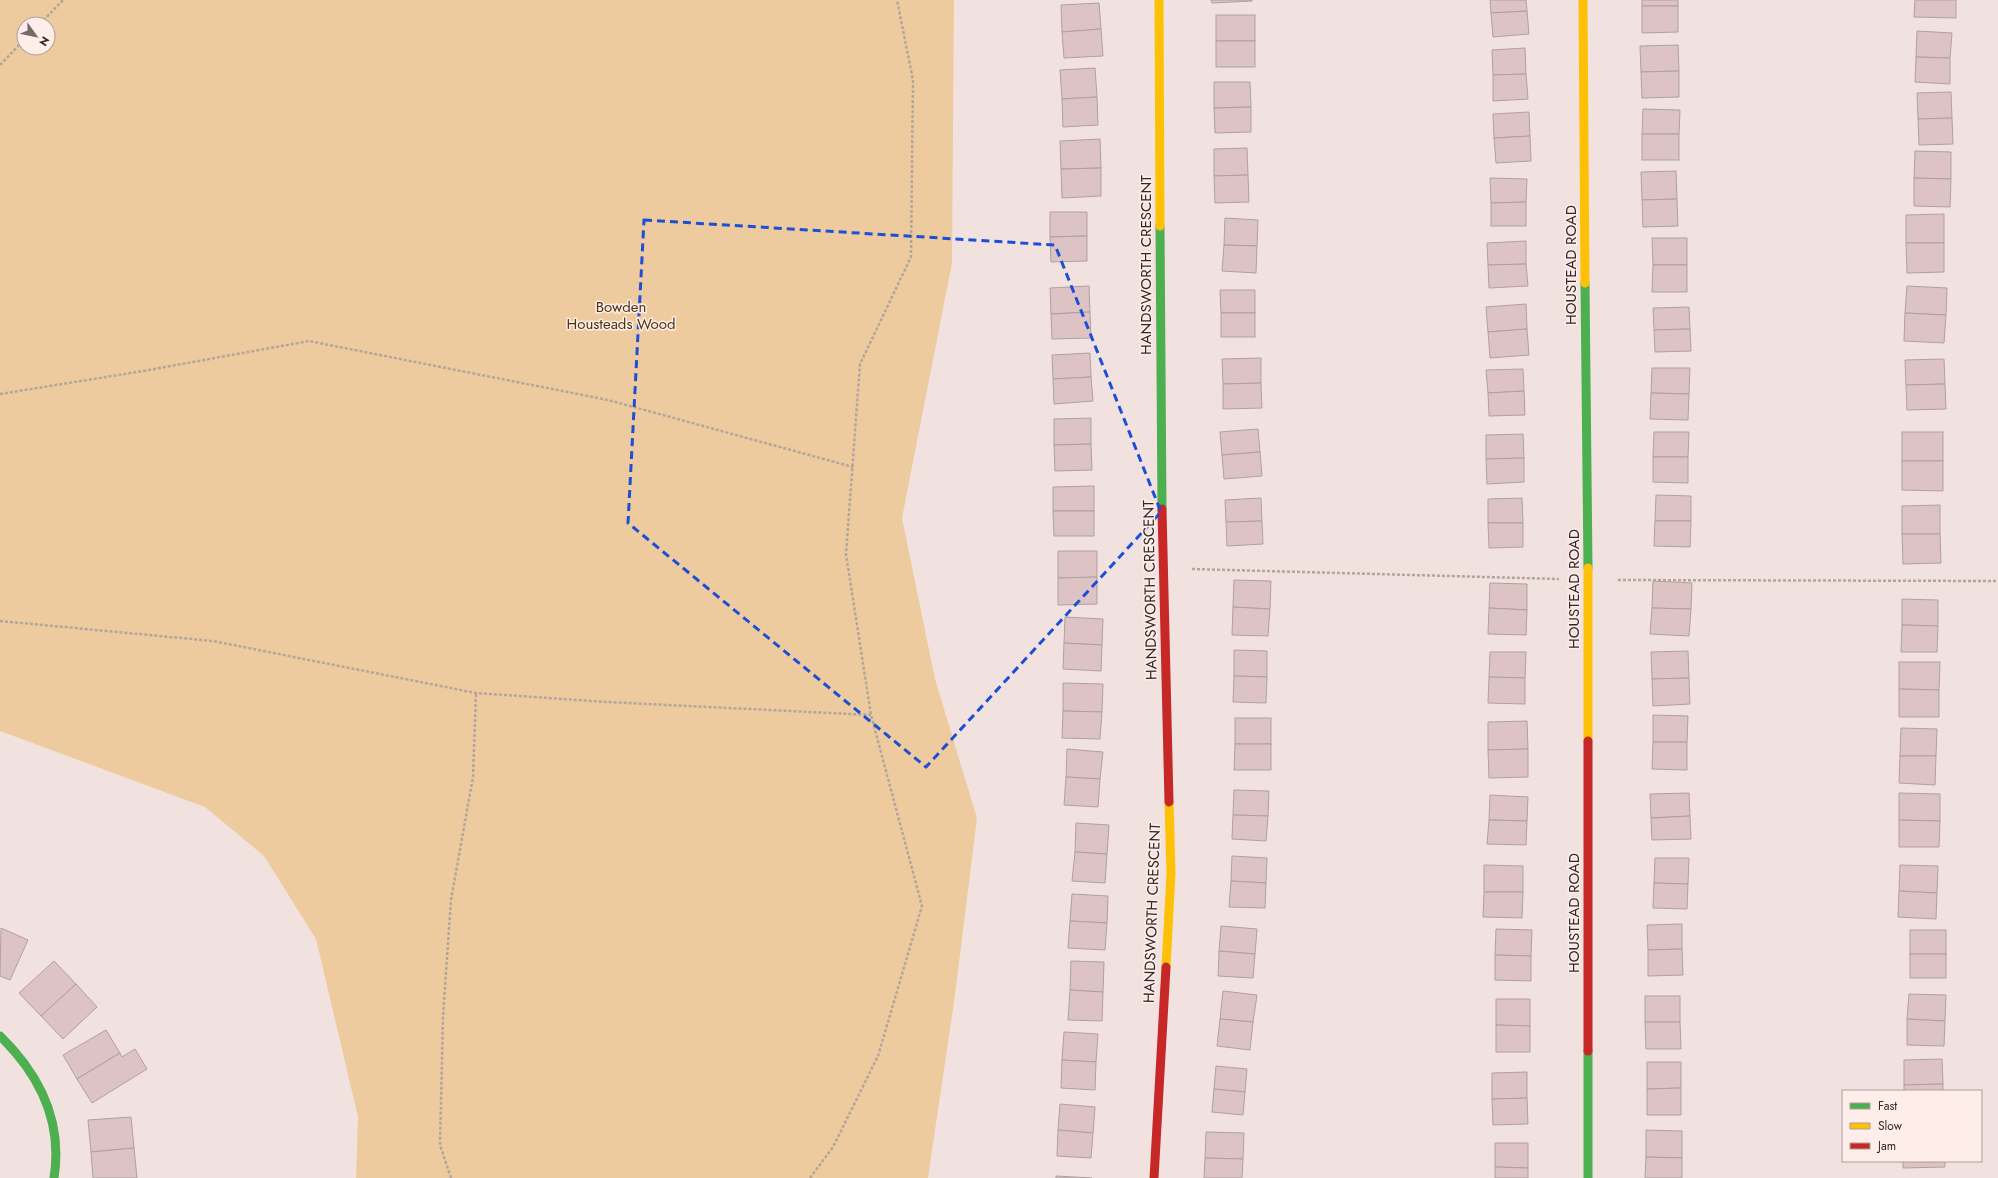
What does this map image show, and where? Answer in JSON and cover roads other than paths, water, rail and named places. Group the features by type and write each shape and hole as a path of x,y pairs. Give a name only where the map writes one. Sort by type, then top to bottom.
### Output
{"street":[{"name":"HANDSWORTH CRESCENT","path":"1154,1178 1171,873 1162,568 1159,0"},
{"name":"HOUSTEAD ROAD","path":"1583,0 1588,580 1588,1178"},
{"path":"0,1036 26,1063 47,1100 55,1135 56,1170 54,1178"}],"park label":[{"name":"Bowden Housteads Wood","path":"621,316"}]}
